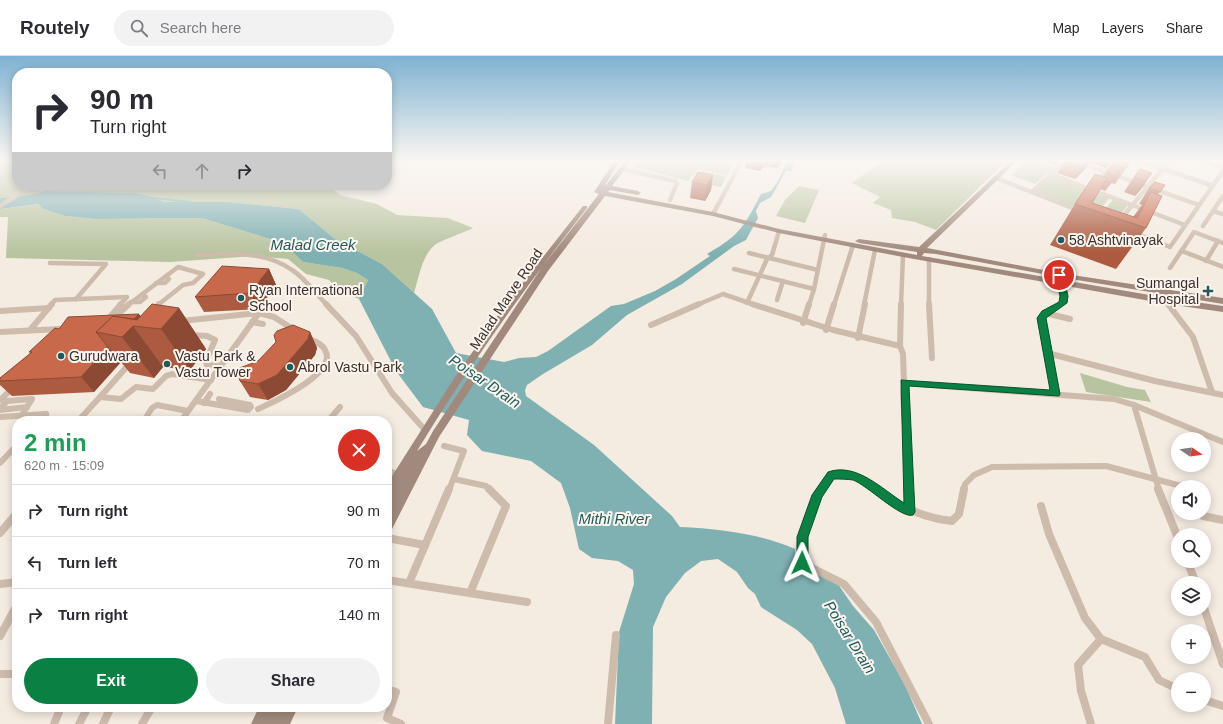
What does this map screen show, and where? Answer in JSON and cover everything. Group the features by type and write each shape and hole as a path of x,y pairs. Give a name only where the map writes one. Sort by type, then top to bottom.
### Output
{"main road":[{"name":"Malad Marve Road","path":"392,484 431,420 484,341 536,268 602,191"},
{"name":"Malad Marve Road","path":"392,519 443,423 545,269 602,191"},
{"path":"609,191 714,212 825,237 1060,279 1167,301 1223,309"},
{"path":"611,191 670,200 779,231 800,232"},
{"path":"825,237 853,245 903,255 924,254 940,236 986,191"},
{"path":"1060,279 1223,301"},
{"path":"392,500 415,459 432,443"},
{"path":"257,724 263,712"},
{"path":"270,724 276,712"},
{"path":"283,724 289,712"}],"street":[{"path":"0,206 23,191"},
{"path":"670,200 674,191"},
{"path":"714,212 725,191"},
{"path":"1096,191 1185,225"},
{"path":"1116,225 1144,191"},
{"path":"1160,191 1199,205"},
{"path":"1128,230 1170,246 1209,191"},
{"path":"1032,192 1087,214"},
{"path":"1203,226 1223,196"},
{"path":"1213,211 1223,214"},
{"path":"747,303 759,275 772,255 779,231"},
{"path":"1170,268 1194,232 1221,242 1206,261"},
{"path":"803,323 814,289 825,237"},
{"path":"826,330 853,245"},
{"path":"858,338 875,250"},
{"path":"1182,251 1223,267"},
{"path":"748,253 818,270"},
{"path":"924,254 932,358"},
{"path":"196,255 263,255 280,262 293,270 356,336 392,393 425,430"},
{"path":"903,255 900,346 903,354 910,512"},
{"path":"50,263 106,264 76,299"},
{"path":"120,325 106,326 131,302 140,302 145,299 146,296 143,294 166,276 181,267 204,274 193,283 183,285 158,305 160,310 155,317"},
{"path":"734,269 814,289"},
{"path":"1055,394 1042,321 1044,314 1063,303 1064,296 1060,279"},
{"path":"777,300 784,282"},
{"path":"1160,292 1176,317 1193,337 1212,392"},
{"path":"651,325 720,294 826,330 900,346"},
{"path":"30,330 55,300 126,297 106,321"},
{"path":"0,311 49,308"},
{"path":"119,313 125,315"},
{"path":"184,416 259,313"},
{"path":"176,321 266,313 278,318 293,329 322,345 328,356 326,363 314,376 292,392 258,409"},
{"path":"1044,314 1069,320"},
{"path":"190,320 184,332 207,336 215,340 206,361 207,365 221,366"},
{"path":"252,322 263,324"},
{"path":"0,332 69,329"},
{"path":"289,334 293,329"},
{"path":"1047,353 1155,381 1223,395"},
{"path":"83,416 134,359"},
{"path":"100,397 121,399 136,387 153,389 166,376 172,374 210,380"},
{"path":"904,383 1114,399 1134,405 1223,442"},
{"path":"0,400 16,385"},
{"path":"202,392 211,394 204,403"},
{"path":"22,415 32,399 7,401 0,416 46,414 44,416"},
{"path":"196,401 248,410 251,407 250,405 219,399"},
{"path":"147,416 152,408 157,405 188,410"},
{"path":"1134,405 1155,472 1155,480 1174,528"},
{"path":"332,416 340,407"},
{"path":"2,410 27,408"},
{"path":"409,583 454,479 464,451 444,446"},
{"path":"0,463 12,450"},
{"path":"929,724 907,679 876,622 844,584 802,563 803,537 817,495 832,474 853,476 872,485 886,497 910,512 952,521 959,514 965,484 974,475 992,467 1106,466 1122,469 1155,480 1171,482"},
{"path":"392,472 397,474"},
{"path":"454,479 486,486 506,506 470,593"},
{"path":"1041,506 1049,534 1085,618 1101,639 1145,657 1159,680 1171,686"},
{"path":"1211,518 1223,520"},
{"path":"0,532 12,519"},
{"path":"392,539 425,545"},
{"path":"392,581 527,602"},
{"path":"0,584 12,583"},
{"path":"0,636 12,614"},
{"path":"1207,616 1223,664"},
{"path":"608,724 616,635"},
{"path":"1091,724 1081,691 1078,665 1101,639"},
{"path":"0,674 12,674"},
{"path":"392,691 396,692 392,704"},
{"path":"1211,702 1223,706"},
{"path":"54,724 59,712"},
{"path":"79,724 85,712"},
{"path":"103,724 109,712"},
{"path":"142,724 149,712"},
{"path":"389,712 387,718 401,724"}],"green space":[{"path":"0,191 44,191 29,195 0,198"},
{"path":"53,191 335,191 340,195 377,204 397,215 448,218 473,228 437,243 431,249 424,260 414,293 382,264 335,239 299,209 230,202 164,202 154,197 136,193"},
{"path":"794,191 819,191 805,223 776,216 785,200"},
{"path":"868,191 975,191 936,230 915,222 892,218 891,210 873,203 880,197"},
{"path":"1095,191 1110,197 1095,216 1033,192"},
{"path":"1113,200 1128,205 1114,222 1099,216"},
{"path":"40,204 43,209 65,216 96,219 202,218 283,243 303,262 342,268 357,273 368,280 359,299 339,291 329,280 306,274 288,259 254,256 170,262 6,258 8,217 0,217 0,209"},
{"path":"1080,373 1127,387 1145,390 1151,402 1086,392"}],"water":[{"name":"Mithi River","path":"53,191 136,193 154,197 164,202 230,202 299,209 335,239 382,264 432,309 456,353 504,362 519,358 536,357 548,351 611,306 624,304 655,291 676,279 710,256 707,254 736,234 748,218 761,194 774,191 771,197 760,203 756,211 758,218 746,240 734,246 682,284 627,315 592,345 527,385 525,390 526,396 594,445 672,516 680,527 738,533 767,539 795,549 796,564 806,571 814,568 838,584 853,606 874,630 905,685 922,724 846,724 835,688 812,644 797,630 761,607 755,594 748,588 737,572 718,559 701,561 685,573 666,597 653,627 652,724 615,724 619,632 634,584 633,570 618,561 592,558 579,549 570,508 561,483 531,461 482,451 467,435 469,420 423,407 396,371 359,299 368,280 357,273 342,268 303,262 283,243 202,218 96,219 65,216 43,209 39,204 0,209 0,198"}],"building":[{"path":"1084,191 1099,191 1092,203 1137,218 1151,192 1162,196 1146,228 1075,204"},
{"path":"222,266 269,269 250,293 195,297"},
{"path":"152,304 179,308 161,329 133,326 122,337 96,332 113,316 137,320"},
{"path":"139,314 134,319 113,316 96,332 108,347 81,377 0,381 0,378 32,352 29,352 55,328 59,329 68,317"},
{"path":"293,325 310,332 308,339 277,375 258,384 240,381 237,369 258,361 276,342 274,335 277,331"}],"waterway":[{"name":"Poisar Drain","path":"155,198 190,202"}],"place":[{"name":"58 Ashtvinayak","path":"1061,240"},
{"name":"Sumangal Hospital","path":"1208,291"},
{"name":"Ryan International School","path":"241,298"},
{"name":"Gurudwara","path":"61,356"},
{"name":"Vastu Park & Vastu Tower","path":"167,364"},
{"name":"Abrol Vastu Park","path":"290,367"}],"route":[{"path":"802,563 803,537 817,495 832,474 853,476 872,485 886,497 910,512 903,394 904,383 1055,394 1042,318 1045,313 1063,303 1064,296 1059,275"}],"water label":[{"name":"Malad Creek","path":"313,244"}]}
